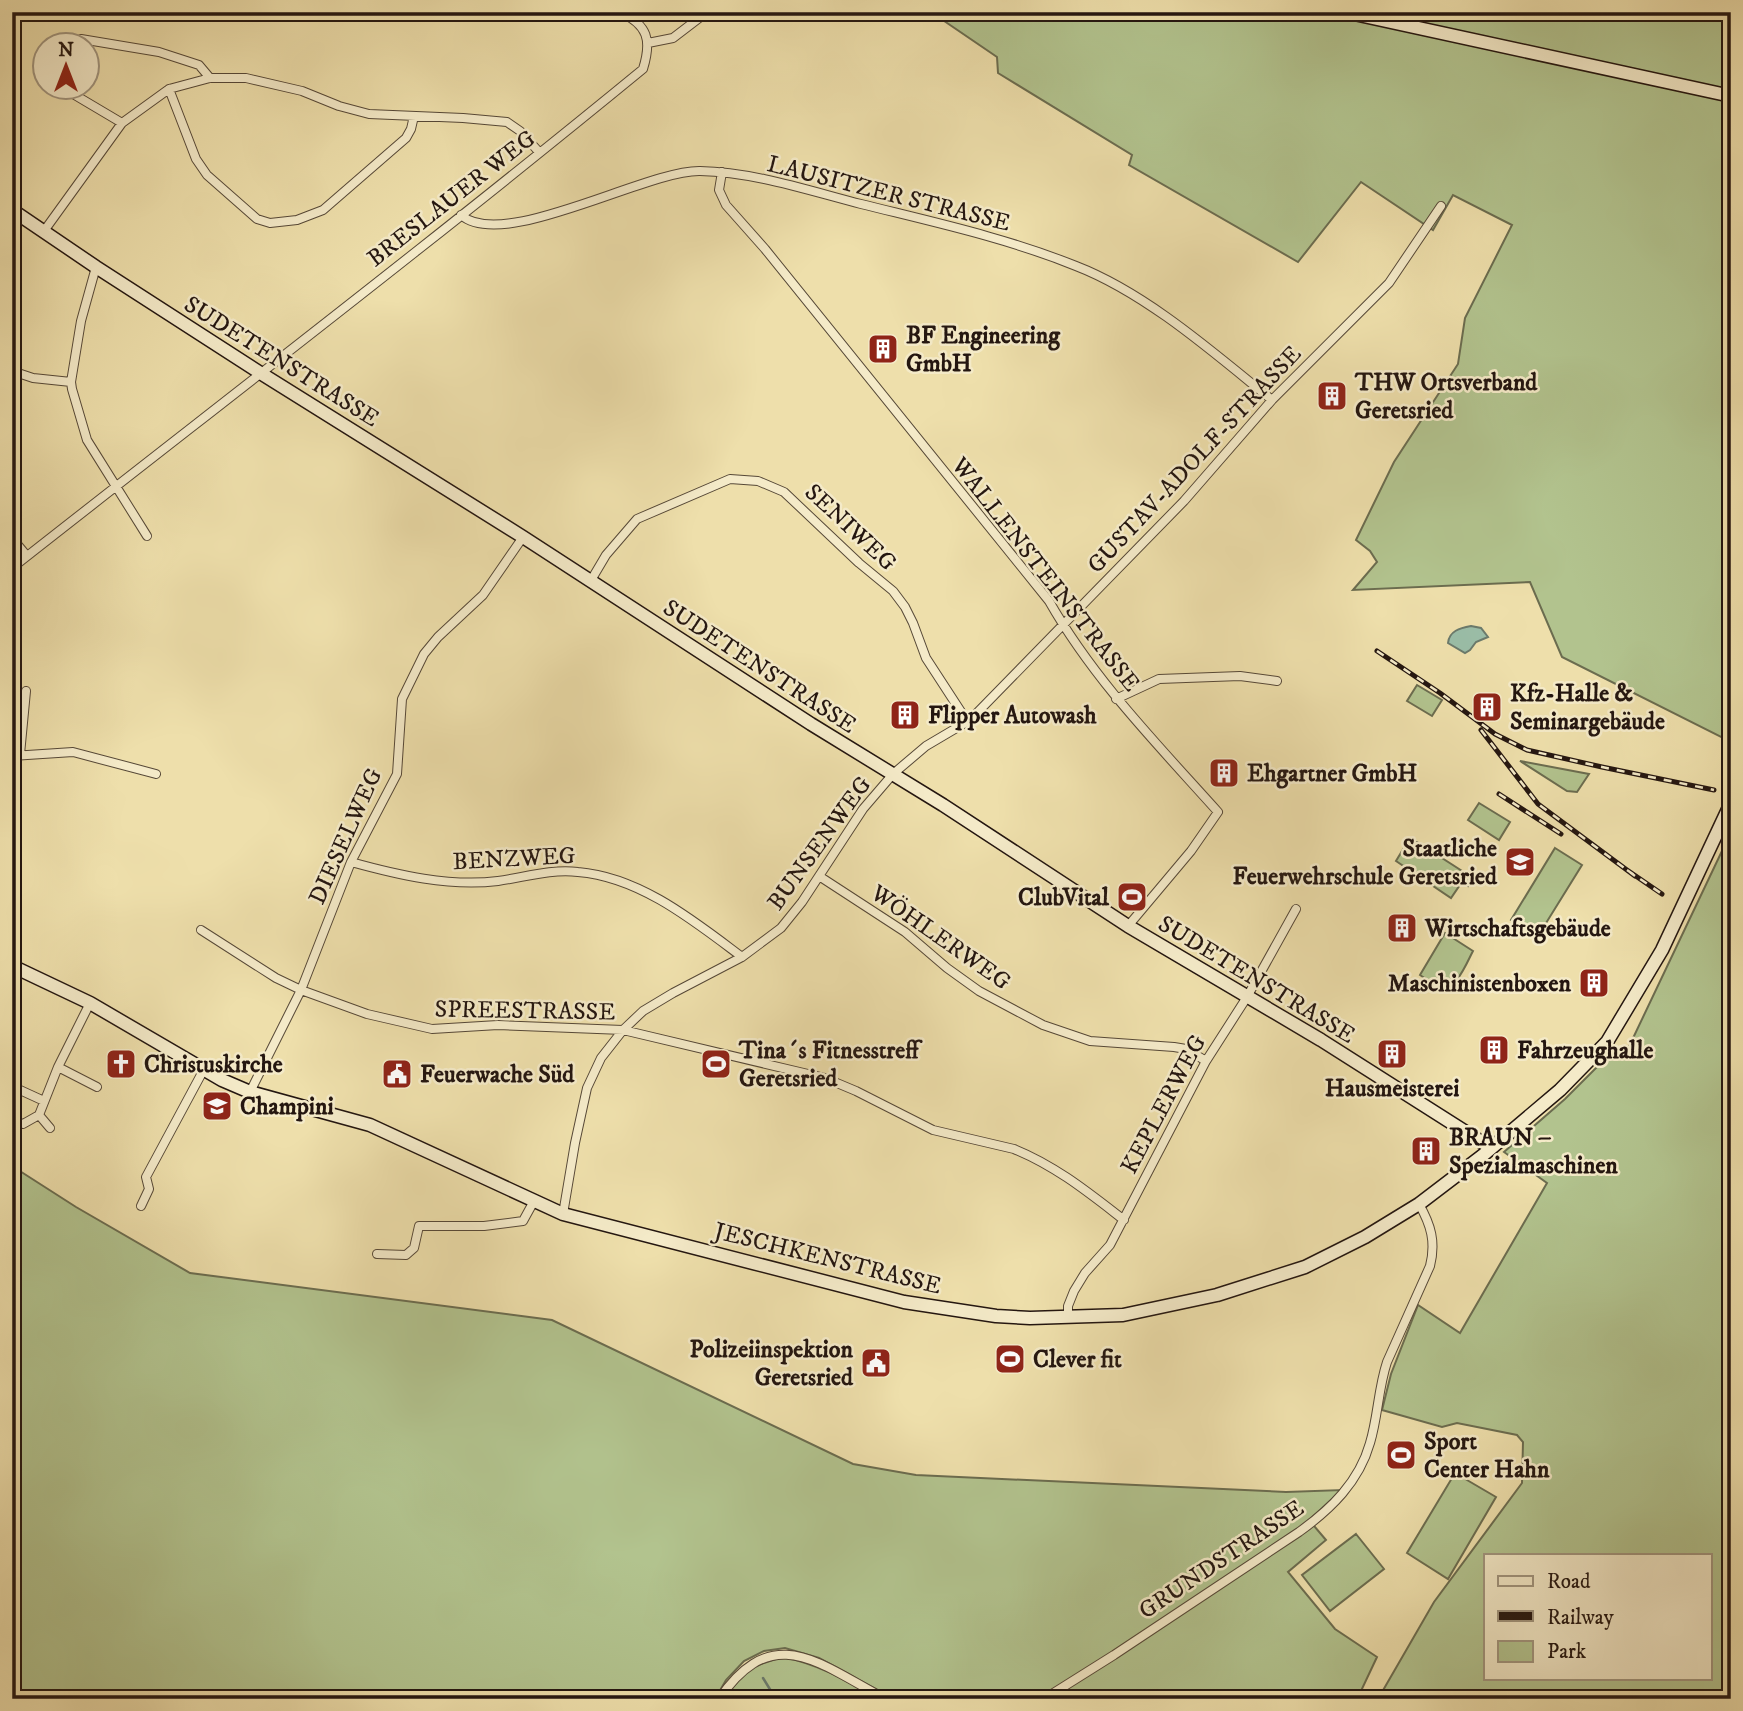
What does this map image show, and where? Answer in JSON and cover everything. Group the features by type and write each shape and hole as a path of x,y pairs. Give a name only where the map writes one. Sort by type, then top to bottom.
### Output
{"street":[{"path":"620,12 636,19 648,43 673,38 707,12"},
{"path":"1345,12 1731,96"},
{"path":"102,43 159,52 199,65 210,78"},
{"name":"BRESLAUER WEG","path":"12,568 115,485 262,374 643,69 648,43"},
{"path":"44,231 122,123 169,89 210,78 246,78 302,92 369,114 507,122 520,131 539,152"},
{"path":"169,89 197,159 207,175 257,219 270,223 298,220 323,210 405,138 411,129 414,116"},
{"path":"87,102 122,123"},
{"name":"LAUSITZER STRASSE","path":"461,215 473,223 490,224 529,219 602,198 664,176 697,170 772,182 994,238 1077,266 1137,298 1190,335 1272,400"},
{"name":"WALLENSTEINSTRASSE","path":"722,172 719,190 726,205 765,249 1049,601 1063,626 1116,699 1218,812 1191,852 1128,926"},
{"name":"GUSTAV-ADOLF-STRASSE","path":"893,775 926,746 967,721 1186,499 1272,400 1389,283 1441,206"},
{"name":"SUDETENSTRASSE","path":"12,209 96,267 262,374 523,537 1128,926 1326,1044 1491,1148"},
{"path":"96,267 81,321 71,382 87,440 148,536"},
{"path":"12,371 33,378 71,382"},
{"name":"SENIWEG","path":"590,582 606,555 637,519 730,479 758,481 784,492 859,564 893,591 914,622 926,659 967,721"},
{"name":"DIESELWEG","path":"250,1092 301,990 351,862 397,774 402,699 424,654 438,637 483,595 523,537"},
{"path":"12,538 27,556"},
{"path":"1116,699 1159,679 1240,676 1277,681"},
{"path":"26,691 16,755 73,752 156,774"},
{"name":"BUNSENWEG","path":"563,1214 587,1088 600,1058 623,1030 643,1012 742,957 781,928 792,916 863,809 893,775"},
{"name":"JESCHKENSTRASSE","path":"12,967 90,1003 203,1071 250,1092 370,1125 563,1214 891,1300 996,1315 1123,1315 1217,1295 1268,1280 1305,1267 1365,1237 1419,1204 1560,1090 1607,1042 1662,950 1731,803"},
{"name":"BENZWEG","path":"351,862 388,872 453,883 498,881 545,871 579,872 624,882 693,920 742,957"},
{"name":"WÖHLERWEG","path":"819,876 905,932 971,985 1043,1026 1090,1041 1186,1049 1206,1060"},
{"name":"KEPLERWEG","path":"1068,1317 1068,1306 1074,1291 1085,1273 1110,1245 1206,1060 1247,997 1296,909"},
{"name":"SPREESTRASSE","path":"201,930 276,978 367,1014 432,1029 498,1025 623,1030 825,1078 933,1130 1014,1149 1066,1175 1124,1220"},
{"path":"12,1121 23,1124 39,1115 58,1067 90,1003"},
{"path":"58,1067 97,1087"},
{"path":"141,1206 149,1189 146,1177 203,1071"},
{"path":"20,1090 44,1101"},
{"path":"39,1115 50,1128"},
{"path":"377,1254 406,1255 414,1248 419,1226 484,1226 523,1221 534,1201"},
{"name":"GRUNDSTRASSE","path":"1044,1699 1317,1519 1346,1491 1359,1471 1371,1441 1387,1362 1430,1266 1433,1240 1428,1221 1419,1204"},
{"path":"719,1699 743,1670 762,1658 780,1654 815,1661 886,1699"}],"green space":[{"path":"931,12 1731,12 1731,742 1562,657 1530,582 1353,590 1377,562 1370,551 1356,540 1394,462 1458,364 1465,318 1512,225 1453,195 1433,230 1361,182 1298,262 1129,165 1132,155 998,73 997,57"},
{"path":"1417,685 1442,700 1432,716 1407,701"},
{"path":"1520,761 1589,774 1577,792 1567,791"},
{"path":"1479,803 1510,822 1499,840 1468,820"},
{"path":"1731,832 1731,1699 1378,1699 1434,1602 1522,1483 1523,1442 1517,1435 1457,1423 1442,1427 1382,1410 1391,1374 1418,1305 1460,1333 1547,1183 1504,1152 1565,1099 1615,1049 1625,1055"},
{"path":"1413,842 1473,878 1468,886 1462,882 1451,898 1396,861 1405,846"},
{"path":"1555,848 1582,865 1538,936 1511,920"},
{"path":"1445,933 1473,951 1456,981 1446,987 1440,987 1420,975"},
{"path":"12,1166 76,1207 190,1273 552,1320 853,1464 916,1475 1286,1492 1342,1490 1309,1520 1326,1540 1288,1572 1335,1629 1377,1657 1360,1693 1372,1699 894,1699 819,1658 785,1648 764,1651 744,1661 726,1680 715,1699 12,1699"},
{"path":"1455,1473 1496,1497 1448,1579 1407,1553"},
{"path":"1356,1534 1384,1569 1330,1611 1302,1575"},
{"path":"782,1657 820,1668 878,1699 723,1699 749,1668"}],"shaded area":[{"path":"1471,626 1481,628 1488,637 1476,642 1465,653 1448,643 1453,633"}],"waterway":[{"path":"763,1678 771,1691 772,1699"}],"railway":[{"path":"1377,651 1495,734 1527,750 1714,790"},
{"path":"1481,730 1538,804 1635,876"},
{"path":"1499,794 1561,834"},
{"path":"1627,870 1662,894"}],"place":[{"name":"BF Engineering GmbH","path":"883,349"},
{"name":"THW Ortsverband Geretsried","path":"1332,396"},
{"name":"Kfz-Halle & Seminargebäude","path":"1487,707"},
{"name":"Flipper Autowash","path":"905,715"},
{"name":"Ehgartner GmbH","path":"1224,773"},
{"name":"Staatliche Feuerwehrschule Geretsried","path":"1520,862"},
{"name":"ClubVital","path":"1132,897"},
{"name":"Wirtschaftsgebäude","path":"1402,928"},
{"name":"Maschinistenboxen","path":"1594,983"},
{"name":"Fahrzeughalle","path":"1494,1050"},
{"name":"Hausmeisterei","path":"1392,1054"},
{"name":"Christuskirche","path":"121,1064"},
{"name":"Tina´s Fitnesstreff Geretsried","path":"716,1064"},
{"name":"Feuerwache Süd","path":"397,1074"},
{"name":"Champini","path":"217,1106"},
{"name":"BRAUN – Spezialmaschinen","path":"1426,1151"},
{"name":"Clever fit","path":"1010,1359"},
{"name":"Polizeiinspektion Geretsried","path":"876,1363"},
{"name":"Sport Center Hahn","path":"1401,1455"}]}
